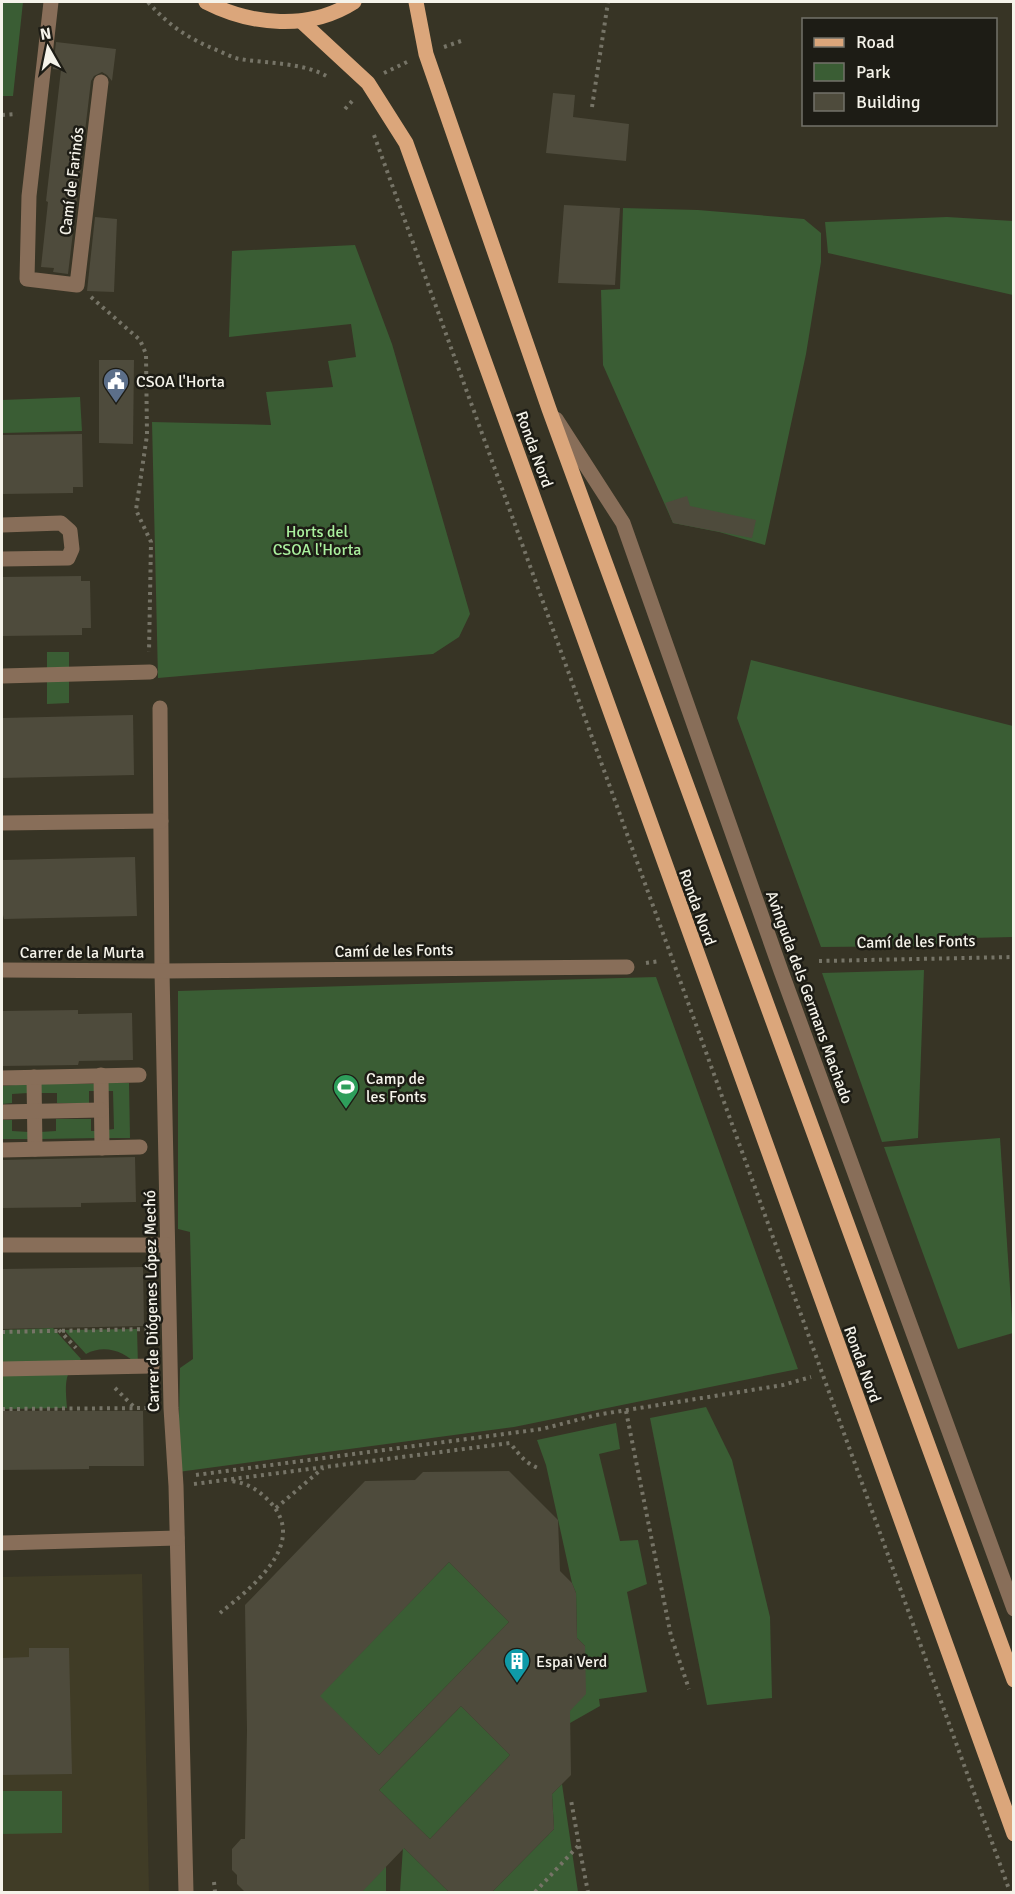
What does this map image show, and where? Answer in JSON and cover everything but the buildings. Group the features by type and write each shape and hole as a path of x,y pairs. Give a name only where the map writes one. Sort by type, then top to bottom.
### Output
{"main road":[{"path":"206,2 236,15 268,22 301,21 343,9 354,2"},
{"name":"Ronda Nord","path":"416,2 426,54 549,409 1014,1680"},
{"name":"Ronda Nord","path":"301,21 368,83 406,143 1014,1834"}],"street":[{"path":"51,2 29,196 27,279 77,285"},
{"name":"Camí de Farinós","path":"77,285 101,82"},
{"name":"Avinguda dels Germans Machado","path":"549,409 623,523 777,960 1014,1609"},
{"path":"2,525 61,523 70,531 72,549 68,558 2,559"},
{"path":"2,676 150,672"},
{"name":"Carrer de Diógenes López Mechó","path":"160,708 167,1245 171,1408 176,1482 186,1893"},
{"path":"2,823 161,821"},
{"name":"Camí de les Fonts","path":"162,971 627,967"},
{"name":"Carrer de la Murta","path":"2,970 162,971"},
{"path":"101,1075 102,1148"},
{"path":"2,1078 139,1075"},
{"path":"34,1077 35,1149"},
{"path":"2,1112 102,1110"},
{"path":"2,1150 140,1147"},
{"path":"2,1245 167,1245"},
{"path":"2,1369 152,1366"},
{"path":"2,1543 177,1538"}],"path":[{"path":"148,2 162,18 191,40 237,59 287,65 319,72 334,81"},
{"path":"592,107 608,2"},
{"path":"345,109 368,83 398,65 460,41"},
{"path":"348,93 358,104"},
{"path":"372,130 1010,1893"},
{"path":"77,285 140,340 146,354 147,435 136,510 151,542 150,672"},
{"name":"Camí de les Fonts","path":"819,961 1014,957"},
{"path":"2,1332 151,1329"},
{"path":"176,1482 542,1429 596,1415 783,1385 811,1377"},
{"path":"2,1409 152,1408"},
{"path":"626,1411 671,1636 689,1689"},
{"path":"220,1481 510,1443 522,1460 530,1466 541,1469"},
{"path":"276,1508 322,1468"},
{"path":"176,1482 237,1482 259,1490 276,1508 282,1522 283,1537 279,1553 266,1573 220,1613"},
{"path":"570,1800 588,1893"},
{"path":"535,1893 579,1845"},
{"path":"214,1882 215,1893"}],"shaded area":[{"path":"142,1574 149,1892 2,1892 2,1577"}],"green space":[{"path":"2,2 23,2 13,96 2,96"},
{"path":"623,208 698,210 804,219 821,233 821,262 806,354 765,545 719,532 673,523 603,365 601,290 620,289"},
{"path":"947,217 1013,221 1013,295 828,253 825,222"},
{"name":"Horts del CSOA l'Horta","path":"355,245 392,344 470,614 459,637 433,654 158,678 152,422 271,425 266,392 333,387 328,361 356,357 351,324 229,337 232,251"},
{"path":"80,397 82,431 2,433 2,400"},
{"path":"47,652 69,652 69,703 47,704"},
{"path":"751,660 1013,726 1013,937 970,938 925,946 821,947 737,718"},
{"path":"924,970 918,1138 882,1142 822,973"},
{"name":"Camp de les Fonts","path":"656,977 798,1369 514,1427 178,1472 180,1368 193,1359 190,1232 178,1229 178,991"},
{"path":"40,1083 96,1084 96,1091 89,1091 89,1103 57,1103 57,1093 40,1093"},
{"path":"105,1083 129,1083 130,1138 106,1138 106,1130 114,1129 113,1091 106,1091"},
{"path":"28,1084 28,1093 12,1094 12,1103 2,1104 2,1086"},
{"path":"56,1119 91,1119 91,1131 97,1131 98,1138 40,1139 40,1132 56,1131"},
{"path":"2,1120 12,1120 12,1131 29,1132 29,1139 2,1139"},
{"path":"1000,1138 1013,1333 958,1349 884,1147"},
{"path":"53,1328 81,1359 71,1369 66,1381 67,1408 2,1409 2,1330"},
{"path":"137,1329 138,1366 127,1356 107,1349 86,1354 64,1330"},
{"path":"706,1407 732,1460 770,1617 772,1698 707,1705 650,1418"},
{"path":"616,1423 620,1449 599,1454 620,1541 638,1540 647,1584 627,1592 647,1692 599,1699 600,1706 570,1723 570,1711 585,1646 577,1638 576,1593 546,1465 537,1440"},
{"path":"449,1562 509,1622 379,1755 319,1696"},
{"path":"461,1706 510,1755 430,1839 379,1790"},
{"path":"562,1784 578,1892 449,1892 493,1891 554,1829 552,1794"},
{"path":"2,1791 62,1791 62,1833 2,1834"},
{"path":"403,1847 449,1892 400,1892"},
{"path":"386,1866 386,1892 361,1892"}],"place":[{"name":"CSOA l'Horta","path":"116,404"},
{"name":"Camp de les Fonts","path":"346,1110"},
{"name":"Espai Verd","path":"517,1684"}]}
